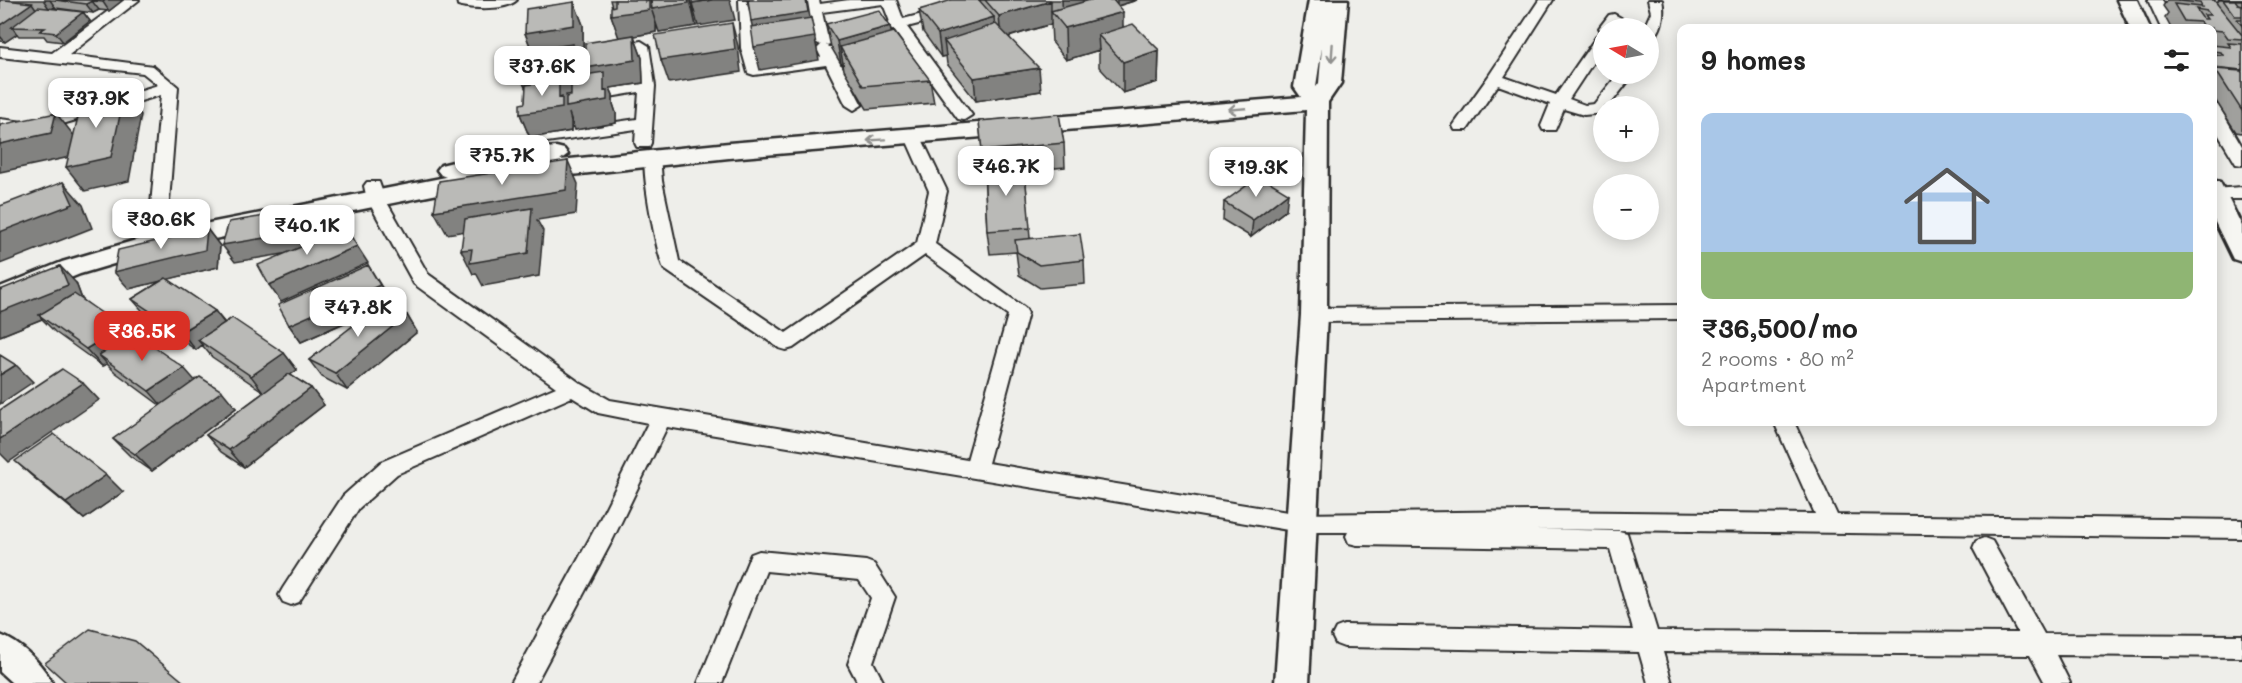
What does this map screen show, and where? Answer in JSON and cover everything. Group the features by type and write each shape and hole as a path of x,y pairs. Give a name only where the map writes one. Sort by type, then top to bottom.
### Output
{"street":[{"path":"54,59 132,0"},
{"path":"465,0 463,2 474,5 510,0"},
{"path":"746,0 755,47 754,70 831,60"},
{"path":"855,105 831,60 816,40 813,4 883,0"},
{"path":"890,0 897,25 964,115"},
{"path":"816,40 897,25 994,0"},
{"path":"1292,683 1314,315 1311,95 1319,0"},
{"path":"540,138 646,141 912,137 1311,95 1329,83 1338,0"},
{"path":"1461,126 1495,79 1546,0"},
{"path":"1655,0 1658,12 1656,18"},
{"path":"2127,0 2138,24"},
{"path":"2155,0 2166,24"},
{"path":"2215,0 2242,2"},
{"path":"537,64 641,46 647,86 646,141 671,264 786,343 925,246 938,191 912,137"},
{"path":"1549,126 1559,102 1593,51"},
{"path":"0,52 147,69 170,87"},
{"path":"1495,79 1584,110 1599,109 1618,84"},
{"path":"568,99 647,86"},
{"path":"0,143 32,128 170,87"},
{"path":"158,227 170,87"},
{"path":"0,281 93,245 158,227 490,176 646,141 964,115 1311,95"},
{"path":"2217,118 2242,160"},
{"path":"0,124 32,128"},
{"path":"2217,191 2242,193"},
{"path":"0,298 70,268 163,241 374,192"},
{"path":"374,192 421,279 573,388 604,407 661,418 1300,523 1534,520 2242,529"},
{"path":"2217,198 2242,253"},
{"path":"925,246 1018,314 975,470"},
{"path":"1314,315 1677,312"},
{"path":"291,595 351,502 389,468 573,388"},
{"path":"523,683 605,532 661,418"},
{"path":"1786,426 1830,524"},
{"path":"1358,536 1619,540 1660,683"},
{"path":"1984,548 2058,683"},
{"path":"710,683 759,561 866,571 883,597 860,664 872,683"},
{"path":"1344,636 2242,646"},
{"path":"0,650 35,683"}],"building":[{"path":"0,0 5,0 32,3 0,25"},
{"path":"55,0 105,0 86,4"},
{"path":"615,0 649,1 649,10 611,15 611,7 615,6"},
{"path":"651,0 688,0 689,3 652,9"},
{"path":"692,0 712,0 692,3"},
{"path":"748,0 806,0 808,12 751,21"},
{"path":"952,0 979,0 994,17 938,34 919,10"},
{"path":"985,0 1050,0 1051,1 999,16"},
{"path":"1090,0 1113,0 1123,12 1065,28 1051,11"},
{"path":"2178,0 2214,0 2242,35 2242,39 2228,38 2223,31 2217,30 2217,24 2184,21 2174,4 2202,7 2200,3","holes":["2196,9 2207,11 2210,15 2204,15 2207,19 2203,19"]},
{"path":"2223,0 2235,0 2242,5 2242,16 2235,16"},
{"path":"574,2 574,25 525,33 526,9"},
{"path":"38,7 83,12 56,33 40,31 45,28 12,27"},
{"path":"879,10 890,26 837,41 826,24"},
{"path":"811,18 815,37 754,47 751,27"},
{"path":"732,23 735,49 661,60 655,35"},
{"path":"996,24 1039,68 974,78 944,41"},
{"path":"1133,24 1159,50 1123,62 1098,35"},
{"path":"894,32 930,80 863,86 840,47"},
{"path":"634,35 635,60 585,68 585,43"},
{"path":"2228,43 2242,44 2242,70 2217,67 2217,54 2223,55 2217,52 2217,46 2231,47"},
{"path":"573,44 572,69 521,78 522,52"},
{"path":"2217,69 2241,71 2242,111 2217,72"},
{"path":"604,72 604,91 607,90 607,100 566,107 566,97 571,96 571,77"},
{"path":"559,79 559,98 562,97 562,108 520,114 520,104 525,103 526,85"},
{"path":"125,92 111,157 66,167 82,100"},
{"path":"56,113 51,133 0,144 0,125"},
{"path":"1059,114 1064,143 982,151 979,121"},
{"path":"568,161 566,190 434,211 439,181"},
{"path":"1024,163 1030,228 987,231 984,166"},
{"path":"1260,176 1288,193 1253,220 1224,202"},
{"path":"63,182 73,204 0,232 0,206"},
{"path":"313,208 307,231 222,245 229,222"},
{"path":"532,208 528,253 470,263 472,249 461,250 465,219"},
{"path":"346,228 357,246 269,285 258,265"},
{"path":"207,229 205,250 114,272 118,250"},
{"path":"1080,234 1084,260 1039,265 1017,252 1015,240"},
{"path":"368,265 380,285 289,325 278,305"},
{"path":"60,266 68,285 0,312 0,290"},
{"path":"166,278 215,311 181,332 132,299"},
{"path":"74,294 122,327 86,349 39,315"},
{"path":"382,303 407,315 335,373 309,360"},
{"path":"232,318 284,353 251,376 198,340"},
{"path":"134,333 184,368 149,391 99,355"},
{"path":"0,355 16,365 0,375"},
{"path":"62,369 83,383 0,439 0,410"},
{"path":"289,374 311,388 229,450 206,435"},
{"path":"200,377 222,391 135,454 113,439"},
{"path":"54,434 106,475 66,503 15,461"},
{"path":"90,629 135,641 185,683 67,683 45,663"}]}
